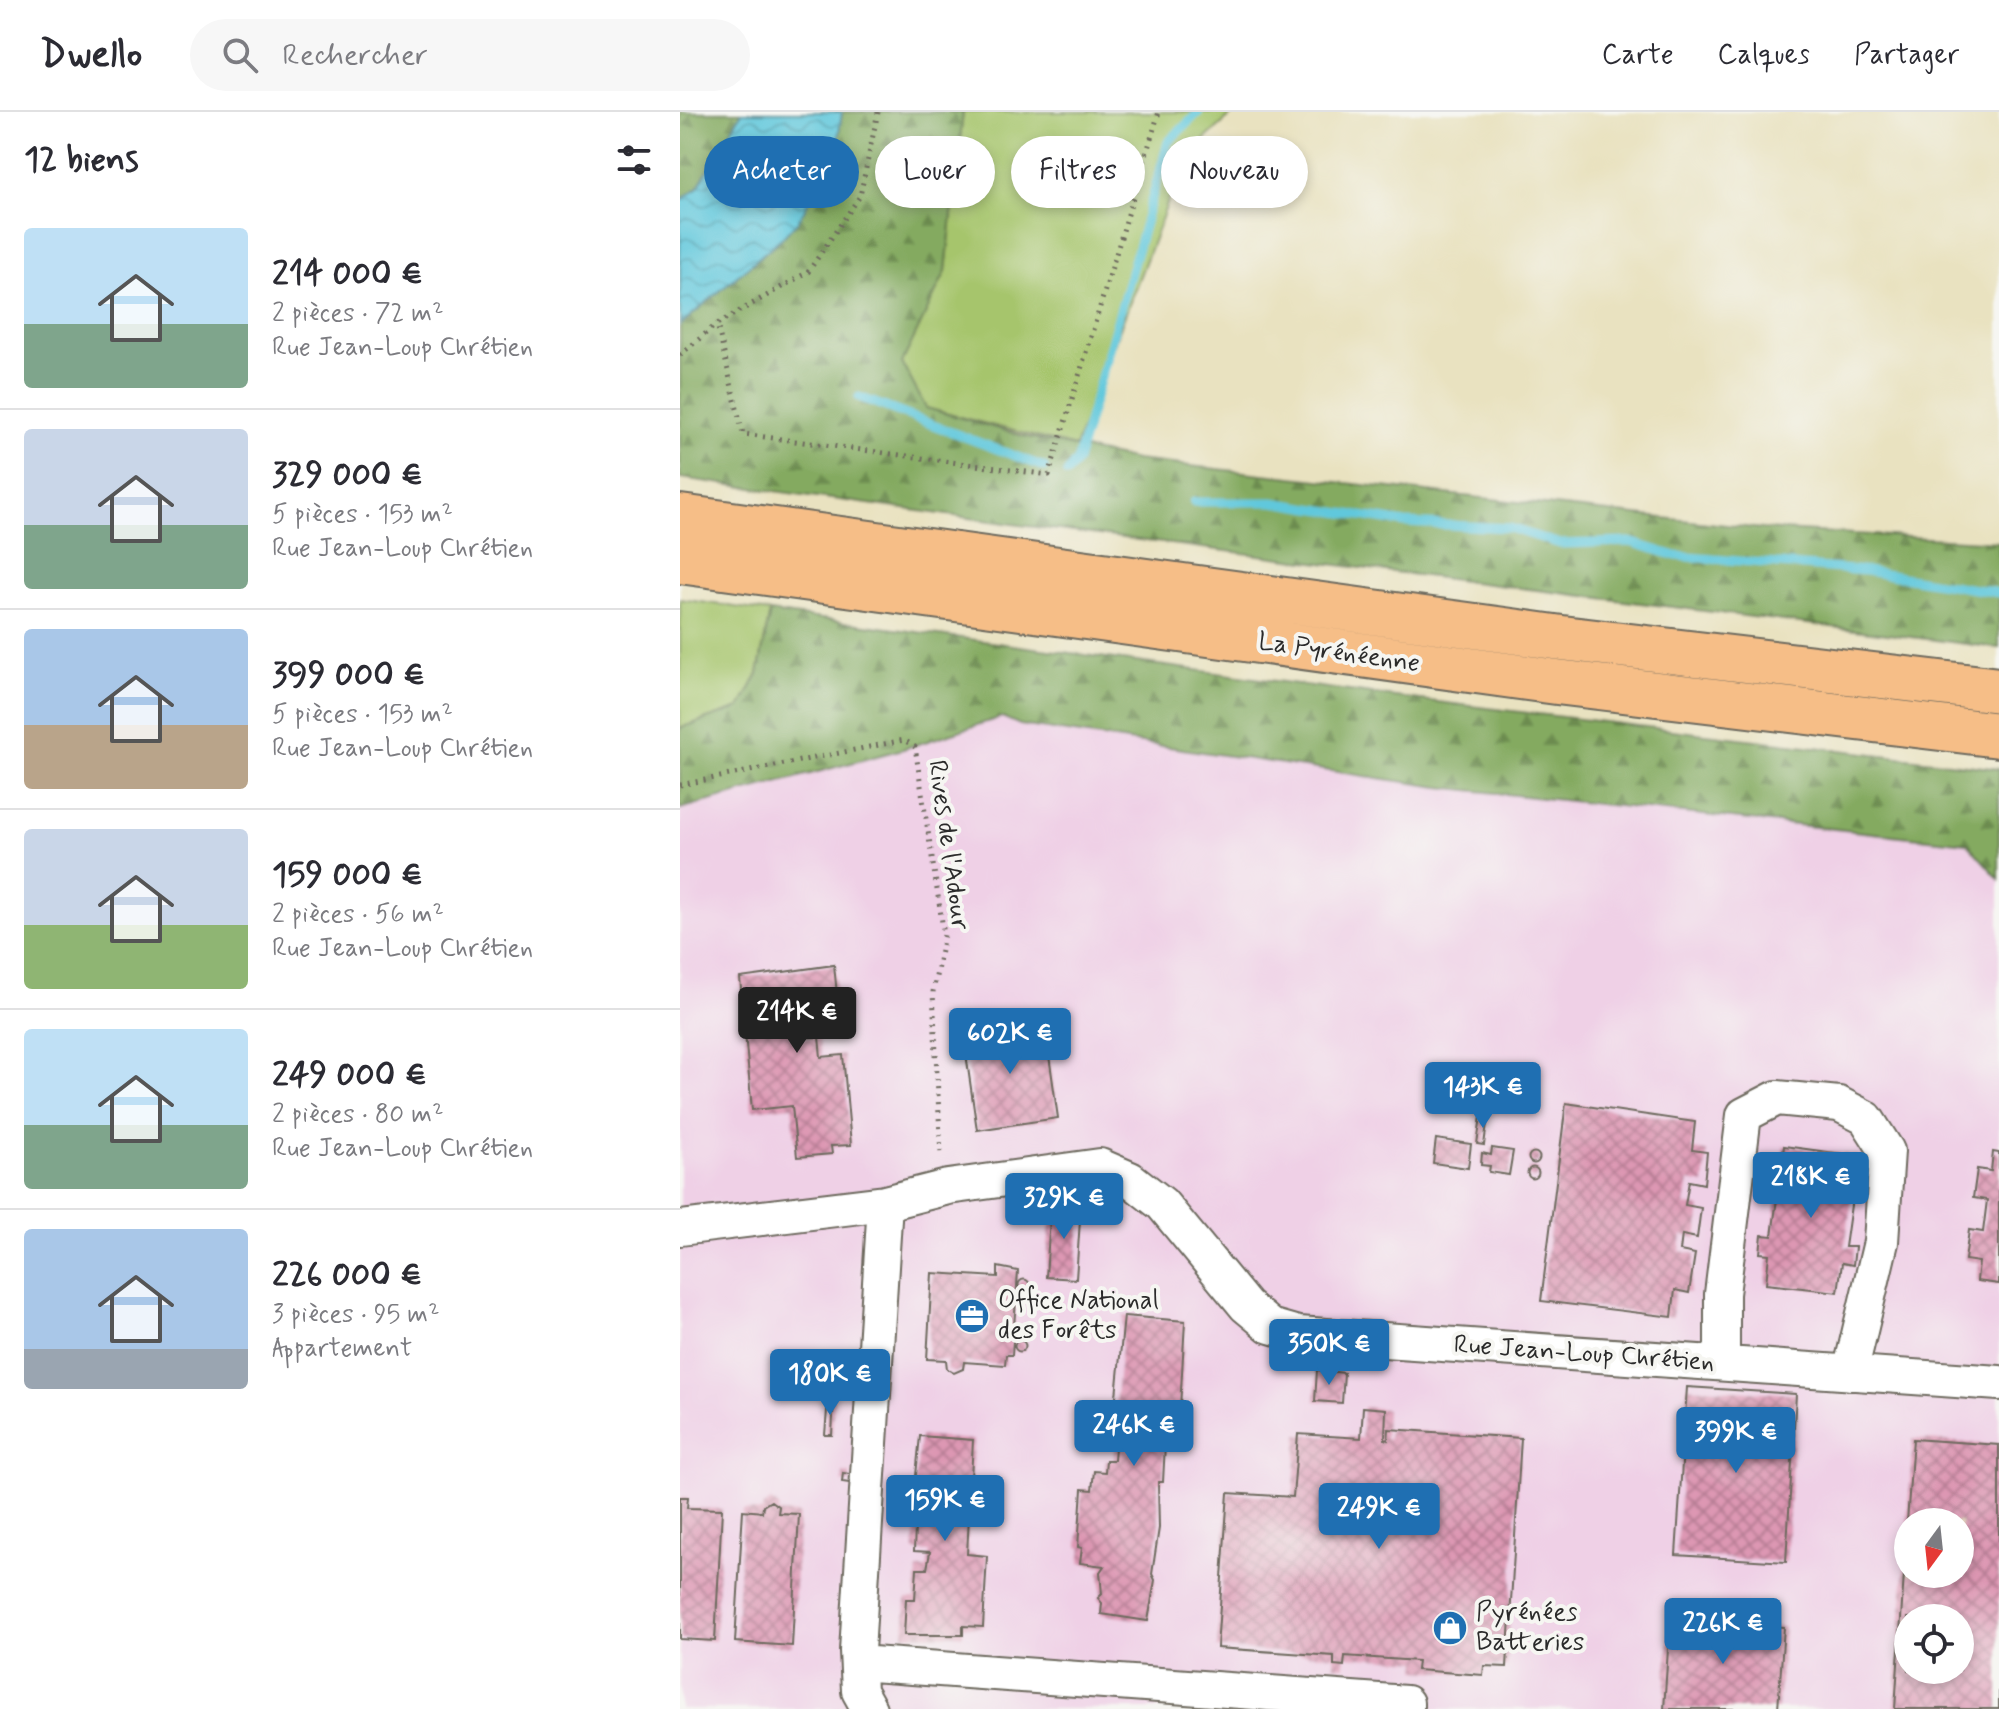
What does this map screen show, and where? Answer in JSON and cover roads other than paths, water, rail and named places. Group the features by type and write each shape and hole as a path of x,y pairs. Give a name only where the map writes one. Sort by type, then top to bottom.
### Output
{"highway":[{"name":"La Pyrénéenne","path":"680,517 1562,638 1999,690"},
{"name":"La Pyrénéenne","path":"680,561 1541,680 1999,735"}],"street":[{"path":"1722,1363 1722,1294 1744,1115 1777,1098 1839,1104 1866,1118 1887,1151 1881,1242 1850,1373"},
{"name":"Rue Jean-Loup Chrétien","path":"680,1228 885,1203 948,1187 1100,1166 1130,1179 1162,1204 1246,1306 1270,1326 1298,1334 1999,1383"},
{"path":"869,1709 859,1691 858,1663 885,1203"},
{"path":"858,1663 1406,1703 1406,1709"}],"water":[{"path":"742,112 842,112 839,136 728,136"},
{"path":"704,177 704,208 805,208 784,236 680,325 680,201 698,187"}],"waterway":[{"path":"1067,473 1077,461 1168,142 1199,112"},
{"path":"859,397 1044,467"},
{"path":"1194,502 1273,502 1405,523 1510,528 1560,544 1630,542 1676,556 1866,571 1999,593"}],"place":[{"name":"Office National des Forêts","path":"972,1316"},
{"name":"Pyrénées Batteries","path":"1450,1628"}]}
